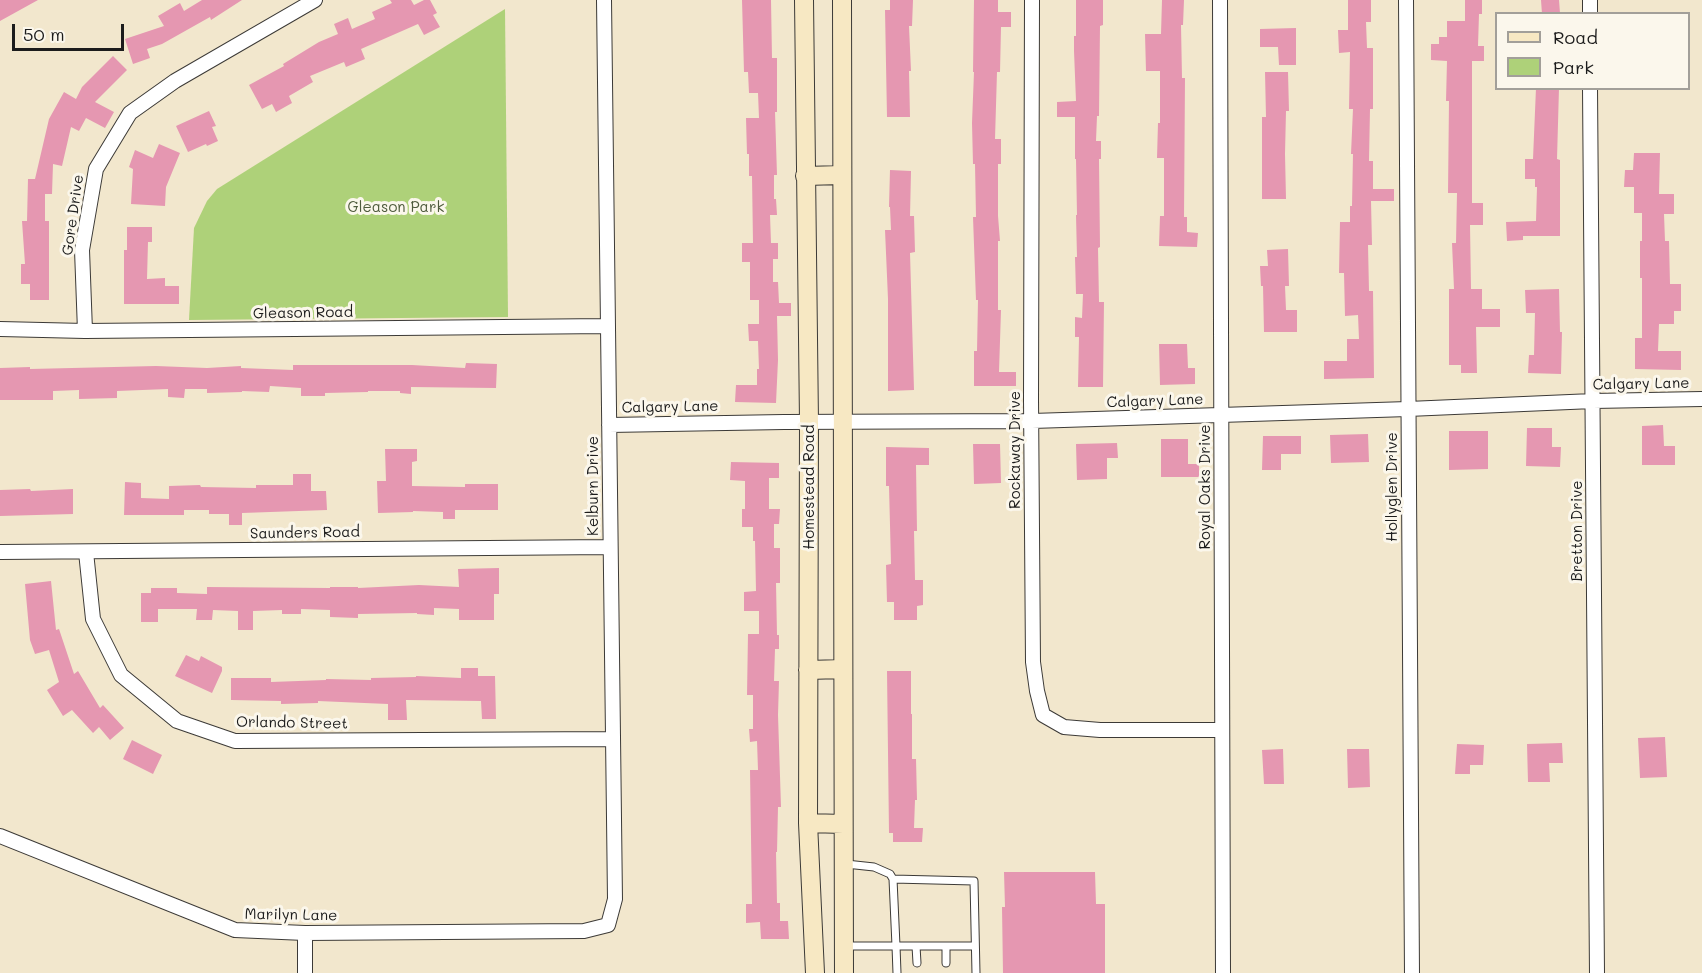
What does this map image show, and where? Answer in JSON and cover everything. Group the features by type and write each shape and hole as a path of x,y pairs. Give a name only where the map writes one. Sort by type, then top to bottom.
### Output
{"main road":[{"name":"Homestead Road","path":"804,0 809,422 808,823 815,973"},
{"path":"842,0 844,973"},
{"path":"805,176 842,175"},
{"path":"808,670 843,669"},
{"path":"808,823 843,824"}],"street":[{"name":"Gore Drive","path":"85,331 82,250 96,169 130,113 175,81 315,0"},
{"name":"Kelburn Drive","path":"563,932 584,931 608,925 615,899 604,0"},
{"name":"Rockaway Drive","path":"1032,0 1033,662 1042,715 1064,727 1100,730 1222,730"},
{"name":"Royal Oaks Drive","path":"1220,0 1223,973"},
{"name":"Hollyglen Drive","path":"1406,0 1412,973"},
{"name":"Bretton Drive","path":"1590,90 1597,973"},
{"name":"Gleason Road","path":"0,329 85,331 607,326"},
{"name":"Calgary Lane","path":"609,425 1032,421 1408,409 1593,400 1702,399"},
{"name":"Saunders Road","path":"0,552 610,547"},
{"name":"Orlando Street","path":"86,552 93,619 121,675 177,721 235,741 612,739"},
{"name":"Marilyn Lane","path":"0,836 235,930 304,933 563,932"},
{"path":"304,933 305,973"}],"lane":[{"path":"843,864 874,867 890,874 893,879 897,973"},
{"path":"893,879 974,881 976,973"},
{"path":"844,946 975,946"},
{"path":"916,946 916,963"},
{"path":"946,946 946,963"}],"green space":[{"name":"Gleason Park","path":"505,9 508,317 189,320 194,228 207,201 217,189"}],"building":[{"path":"0,0 38,0 0,21"},
{"path":"202,0 242,0 211,20 210,17 162,44 147,49 150,58 133,64 125,39 164,26 158,16 180,3 184,11"},
{"path":"390,0 411,0 414,5 430,0 437,13 433,15 440,27 424,35 418,24 361,49 365,59 346,67 344,62 310,76 313,82 289,96 292,103 276,112 272,104 262,109 249,85 284,66 283,64 319,42 338,34 334,24 348,18 352,29 375,19 372,12 392,3"},
{"path":"742,0 771,0 772,58 777,58 777,112 775,112 777,175 774,175 774,199 776,199 777,215 770,215 771,243 778,243 778,259 773,259 773,282 778,282 779,303 791,303 791,316 777,316 776,403 735,402 736,385 757,385 757,369 759,369 758,341 749,341 748,324 759,324 759,300 750,300 750,262 742,262 742,243 753,243 752,176 749,176 746,118 759,118 758,93 749,93 748,72 744,72"},
{"path":"890,0 913,0 912,26 909,26 910,117 887,117 885,10 890,10"},
{"path":"974,0 998,0 998,12 1011,12 1011,27 1001,27 995,139 1001,139 1001,164 998,164 1000,241 998,241 998,310 1001,310 999,372 1016,372 1016,386 974,386 978,300 976,300 973,217 976,217 972,123"},
{"path":"1076,0 1103,0 1096,141 1101,141 1101,159 1099,159 1100,247 1098,248 1099,302 1104,302 1103,387 1078,387 1079,337 1075,337 1075,317 1082,318 1083,294 1076,294 1075,117 1057,117 1057,102 1076,101 1074,36 1076,36"},
{"path":"1162,0 1184,0 1183,25 1181,25 1182,78 1185,78 1184,217 1187,217 1187,232 1198,233 1197,247 1159,246 1160,216 1164,216 1164,158 1157,158 1160,71 1146,71 1145,34 1161,34"},
{"path":"1348,0 1371,0 1371,22 1366,22 1367,48 1373,48 1373,109 1370,109 1369,161 1373,161 1373,189 1394,189 1394,201 1371,201 1372,245 1368,245 1369,291 1373,291 1374,378 1324,379 1324,361 1347,361 1347,339 1359,339 1358,315 1345,316 1344,273 1339,273 1340,222 1350,222 1350,206 1352,206 1353,109 1349,109 1350,52 1339,53 1338,30 1348,30"},
{"path":"1465,0 1482,0 1478,46 1484,46 1484,61 1472,61 1472,203 1483,203 1483,225 1470,225 1471,289 1482,289 1482,309 1500,309 1500,327 1476,327 1477,373 1461,373 1461,365 1449,365 1449,289 1454,289 1452,243 1456,243 1457,193 1448,193 1447,61 1431,60 1431,44 1439,44 1439,37 1447,37 1447,21 1465,21"},
{"path":"1541,0 1559,0 1560,12 1542,12"},
{"path":"1296,28 1296,65 1279,65 1278,47 1260,47 1260,29"},
{"path":"113,56 127,70 95,102 114,112 105,128 86,118 79,131 71,127 62,166 53,164 52,194 45,194 45,221 49,221 49,300 30,300 30,284 21,284 21,264 25,264 22,221 27,221 28,179 35,179 49,119 64,92 76,99 82,87"},
{"path":"1265,72 1288,72 1286,199 1262,199 1262,117 1266,117"},
{"path":"1536,90 1559,90 1557,159 1560,160 1560,236 1523,236 1523,240 1507,241 1506,222 1536,221 1537,187 1535,187 1535,179 1525,179 1525,159 1533,159"},
{"path":"209,111 216,126 212,127 218,141 188,152 176,126"},
{"path":"159,144 180,153 166,187 165,206 131,204 133,169 129,167 135,150 153,158"},
{"path":"1634,153 1660,153 1659,194 1674,194 1674,214 1664,214 1665,241 1669,241 1670,284 1681,284 1681,311 1674,311 1674,324 1659,324 1658,351 1681,351 1681,370 1635,369 1635,338 1642,338 1640,241 1642,241 1642,213 1634,213 1634,187 1624,187 1625,170 1633,170"},
{"path":"890,170 911,171 910,216 914,216 915,252 910,253 914,390 888,391 885,230 891,230"},
{"path":"127,227 152,227 152,242 148,242 147,279 165,278 165,286 179,286 179,304 124,304 124,250 127,250"},
{"path":"1288,249 1289,286 1285,286 1286,310 1297,310 1297,332 1264,332 1260,266 1268,266 1267,250"},
{"path":"1559,289 1560,332 1562,332 1561,374 1528,373 1529,355 1534,355 1535,313 1526,313 1525,290"},
{"path":"1159,344 1187,344 1188,368 1195,368 1195,384 1160,385"},
{"path":"466,363 497,364 496,388 411,387 411,394 400,393 400,391 368,391 301,396 301,388 270,386 269,392 207,393 207,389 185,389 184,398 168,397 168,389 117,391 117,398 79,399 79,390 53,391 53,400 0,400 0,368 241,366 241,368 293,370 293,365 412,365 465,368"},
{"path":"1663,425 1664,446 1675,446 1675,465 1642,465 1642,426"},
{"path":"1527,428 1552,428 1552,447 1561,447 1560,467 1526,466"},
{"path":"1449,431 1488,431 1488,469 1449,470"},
{"path":"1368,434 1369,462 1331,463 1330,435"},
{"path":"1263,436 1301,436 1301,454 1281,454 1281,470 1262,470"},
{"path":"1161,439 1188,439 1188,464 1199,464 1199,477 1161,477"},
{"path":"1117,443 1118,458 1107,458 1107,479 1077,480 1076,444"},
{"path":"973,444 1000,444 1001,483 974,484"},
{"path":"886,447 929,448 929,465 916,465 915,580 923,580 923,605 917,606 917,620 894,620 894,602 887,602 886,565 891,564"},
{"path":"385,449 417,449 417,461 412,462 412,486 465,487 465,484 498,484 498,510 455,510 455,519 443,519 443,512 378,513 377,481 386,481"},
{"path":"731,462 779,463 779,478 769,478 769,509 780,509 779,524 774,524 774,548 780,548 780,583 776,583 779,649 775,649 774,681 779,681 781,807 778,807 776,852 777,903 780,903 780,921 788,921 789,939 761,939 760,922 746,923 746,904 752,904 750,770 758,770 757,741 750,742 749,729 753,729 753,695 747,695 748,634 759,634 759,611 744,611 744,592 756,591 755,541 753,541 753,527 742,527 742,509 745,509 745,481 730,480"},
{"path":"293,474 311,474 311,491 326,491 327,510 242,513 242,525 229,525 229,514 209,514 209,510 184,510 184,515 124,515 125,482 141,483 141,498 169,499 169,486 256,488 256,485 293,485"},
{"path":"30,489 31,491 73,489 73,514 0,516 0,490"},
{"path":"499,568 499,594 494,594 494,620 459,620 459,609 434,608 434,615 358,614 358,618 330,617 330,610 301,609 301,614 282,614 282,610 253,611 253,630 238,630 238,611 213,610 212,620 196,620 197,609 158,609 158,622 141,622 141,593 151,593 151,588 177,588 177,593 207,594 207,587 358,588 419,585 459,587 458,569"},
{"path":"51,581 56,630 59,629 74,674 78,671 100,708 103,705 124,728 110,740 99,727 93,733 72,710 63,716 47,690 59,682 49,650 35,654 30,640 25,584"},
{"path":"186,655 199,661 201,656 222,667 212,693 175,676"},
{"path":"461,668 478,668 478,676 495,676 496,719 482,719 481,701 406,700 407,720 388,720 388,704 318,701 318,703 281,704 281,701 231,700 231,678 271,678 271,682 326,679 371,680 371,678 416,676 461,678"},
{"path":"887,671 911,671 912,759 916,759 917,800 915,800 914,828 923,828 922,842 893,842 893,833 889,833"},
{"path":"1665,737 1667,777 1640,778 1638,738"},
{"path":"132,740 162,755 153,774 123,759"},
{"path":"1562,743 1563,763 1549,763 1550,782 1528,782 1527,744"},
{"path":"1457,744 1484,745 1483,765 1470,765 1470,774 1455,774"},
{"path":"1283,749 1284,784 1264,784 1262,750"},
{"path":"1347,749 1369,749 1370,787 1348,788"},
{"path":"1004,872 1095,872 1096,904 1105,904 1105,973 1003,973"}]}
